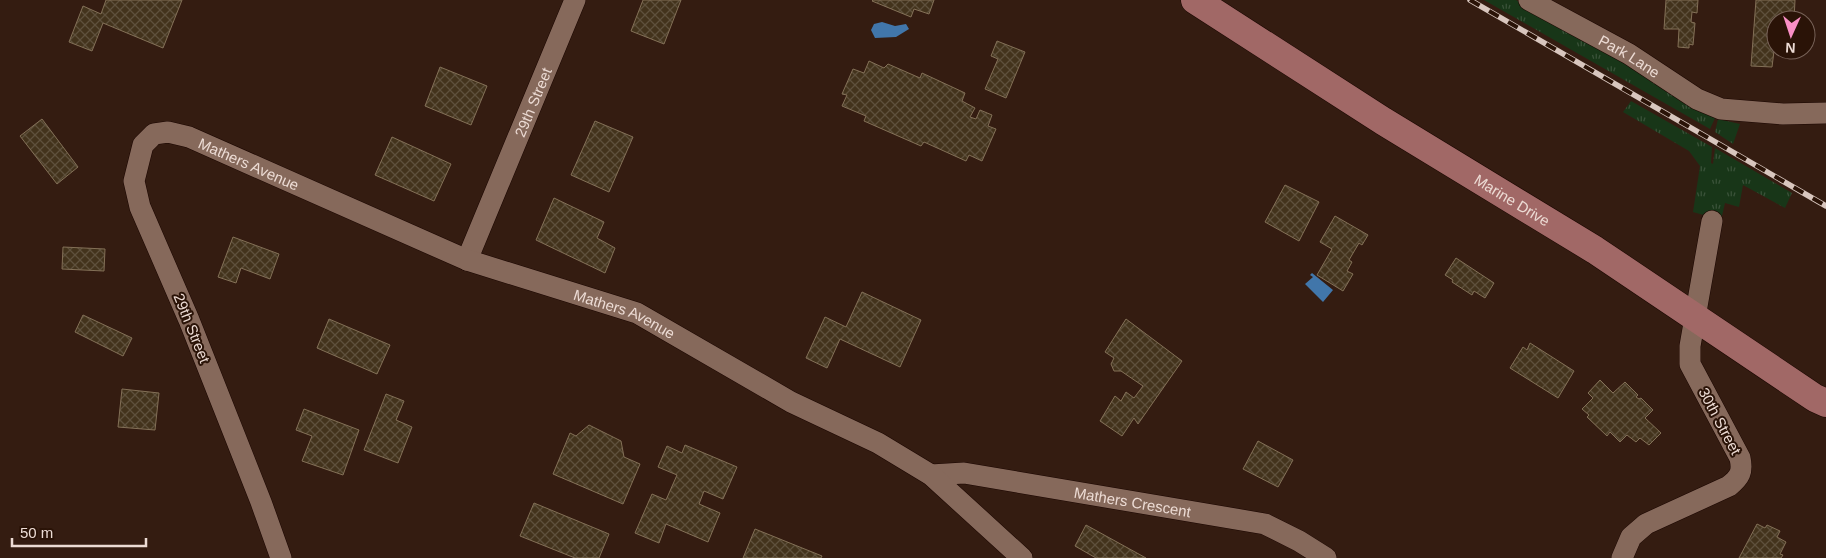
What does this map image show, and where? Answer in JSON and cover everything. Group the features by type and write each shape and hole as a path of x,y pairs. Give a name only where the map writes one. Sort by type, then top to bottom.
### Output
{"main road":[{"name":"Marine Drive","path":"1195,0 1383,121 1595,250 1815,398 1826,403"}],"street":[{"name":"29th Street","path":"468,260 575,0"},
{"name":"Park Lane","path":"1529,0 1629,54 1697,99 1728,111 1783,114 1826,112"},
{"name":"29th Street","path":"188,137 168,132 154,134 143,145 134,181 140,207 192,330 261,502 281,558"},
{"name":"Mathers Avenue","path":"188,137 468,260 637,313 791,402 878,443 931,475 1022,558"},
{"name":"30th Street","path":"1622,558 1631,537 1646,524 1729,486 1737,480 1742,467 1740,458 1690,364 1690,346 1712,222"},
{"name":"Mathers Crescent","path":"931,475 964,473 1265,524 1299,541 1326,558"}],"green space":[{"path":"1484,0 1516,0 1565,26 1715,118 1710,129"},
{"path":"1631,101 1712,147 1711,163 1713,164 1715,148 1792,193 1785,208 1743,185 1739,207 1725,203 1721,220 1693,212 1700,166 1689,151 1623,112"},
{"path":"1718,119 1740,124 1733,144 1715,132"}],"water":[{"path":"882,22 895,26 906,24 909,29 896,37 875,38 871,30 874,24"},
{"path":"1312,273 1333,290 1323,302 1305,284 1313,277 1310,275"}],"building":[{"path":"106,0 182,0 163,48 103,23 92,51 69,42 83,6 101,14"},
{"path":"643,0 681,0 664,44 631,31"},
{"path":"873,0 934,0 929,14 914,9 911,17"},
{"path":"1666,0 1698,0 1697,13 1692,12 1691,22 1695,23 1693,45 1689,44 1689,48 1678,47 1679,29 1664,29"},
{"path":"1756,0 1795,0 1794,10 1766,10 1766,60 1773,60 1772,67 1751,66"},
{"path":"997,41 1025,52 1006,98 985,89 998,59 991,56"},
{"path":"869,61 884,68 888,64 920,78 922,73 965,93 962,101 975,108 970,117 976,119 980,110 992,115 988,126 996,129 982,161 969,155 966,161 924,142 921,146 864,121 866,116 842,106 847,95 842,94 853,69 864,73"},
{"path":"440,67 487,86 471,125 425,106"},
{"path":"42,119 78,167 57,184 20,136"},
{"path":"595,121 633,137 609,192 571,175"},
{"path":"392,137 451,164 434,201 375,175"},
{"path":"1285,185 1319,202 1299,241 1265,222"},
{"path":"554,198 604,222 597,238 615,248 605,273 536,240"},
{"path":"1335,216 1368,235 1362,245 1359,243 1349,260 1352,262 1347,271 1353,274 1343,291 1317,275 1332,249 1320,242"},
{"path":"233,237 279,254 270,279 241,268 236,283 218,277"},
{"path":"63,247 105,249 104,271 62,269"},
{"path":"1456,258 1494,283 1485,298 1474,291 1472,295 1445,275"},
{"path":"862,292 921,320 900,367 840,339 827,368 806,358 825,317 846,327"},
{"path":"83,315 132,338 123,356 75,332"},
{"path":"329,319 390,345 377,374 317,348"},
{"path":"1126,319 1182,361 1138,424 1134,418 1122,436 1100,421 1115,396 1121,401 1126,392 1134,398 1143,386 1121,371 1114,371 1111,364 1114,358 1105,352"},
{"path":"1530,343 1574,371 1558,398 1510,368 1523,347 1527,350"},
{"path":"1600,380 1613,393 1625,382 1638,395 1636,397 1641,398 1653,410 1645,418 1661,433 1649,445 1640,438 1636,442 1627,435 1620,442 1610,432 1607,436 1587,417 1589,415 1582,409 1593,398 1588,393"},
{"path":"122,389 159,393 155,430 118,427"},
{"path":"386,394 404,401 396,420 412,427 398,463 364,450"},
{"path":"304,409 359,430 343,475 302,461 312,436 296,430"},
{"path":"589,425 621,441 624,457 640,464 623,504 553,474 570,433 576,436"},
{"path":"1258,441 1293,460 1278,487 1243,469"},
{"path":"685,445 737,467 723,499 704,491 699,504 720,513 708,542 666,524 659,543 635,533 652,494 666,500 677,475 658,467 667,446 682,453"},
{"path":"534,503 609,534 599,558 575,558 520,536"},
{"path":"1757,524 1765,528 1767,525 1780,531 1777,537 1786,542 1780,554 1783,555 1781,558 1739,558"},
{"path":"1086,525 1146,558 1096,558 1075,546"},
{"path":"755,529 822,556 821,558 743,558"}],"railway":[{"path":"1470,0 1826,206"}]}
